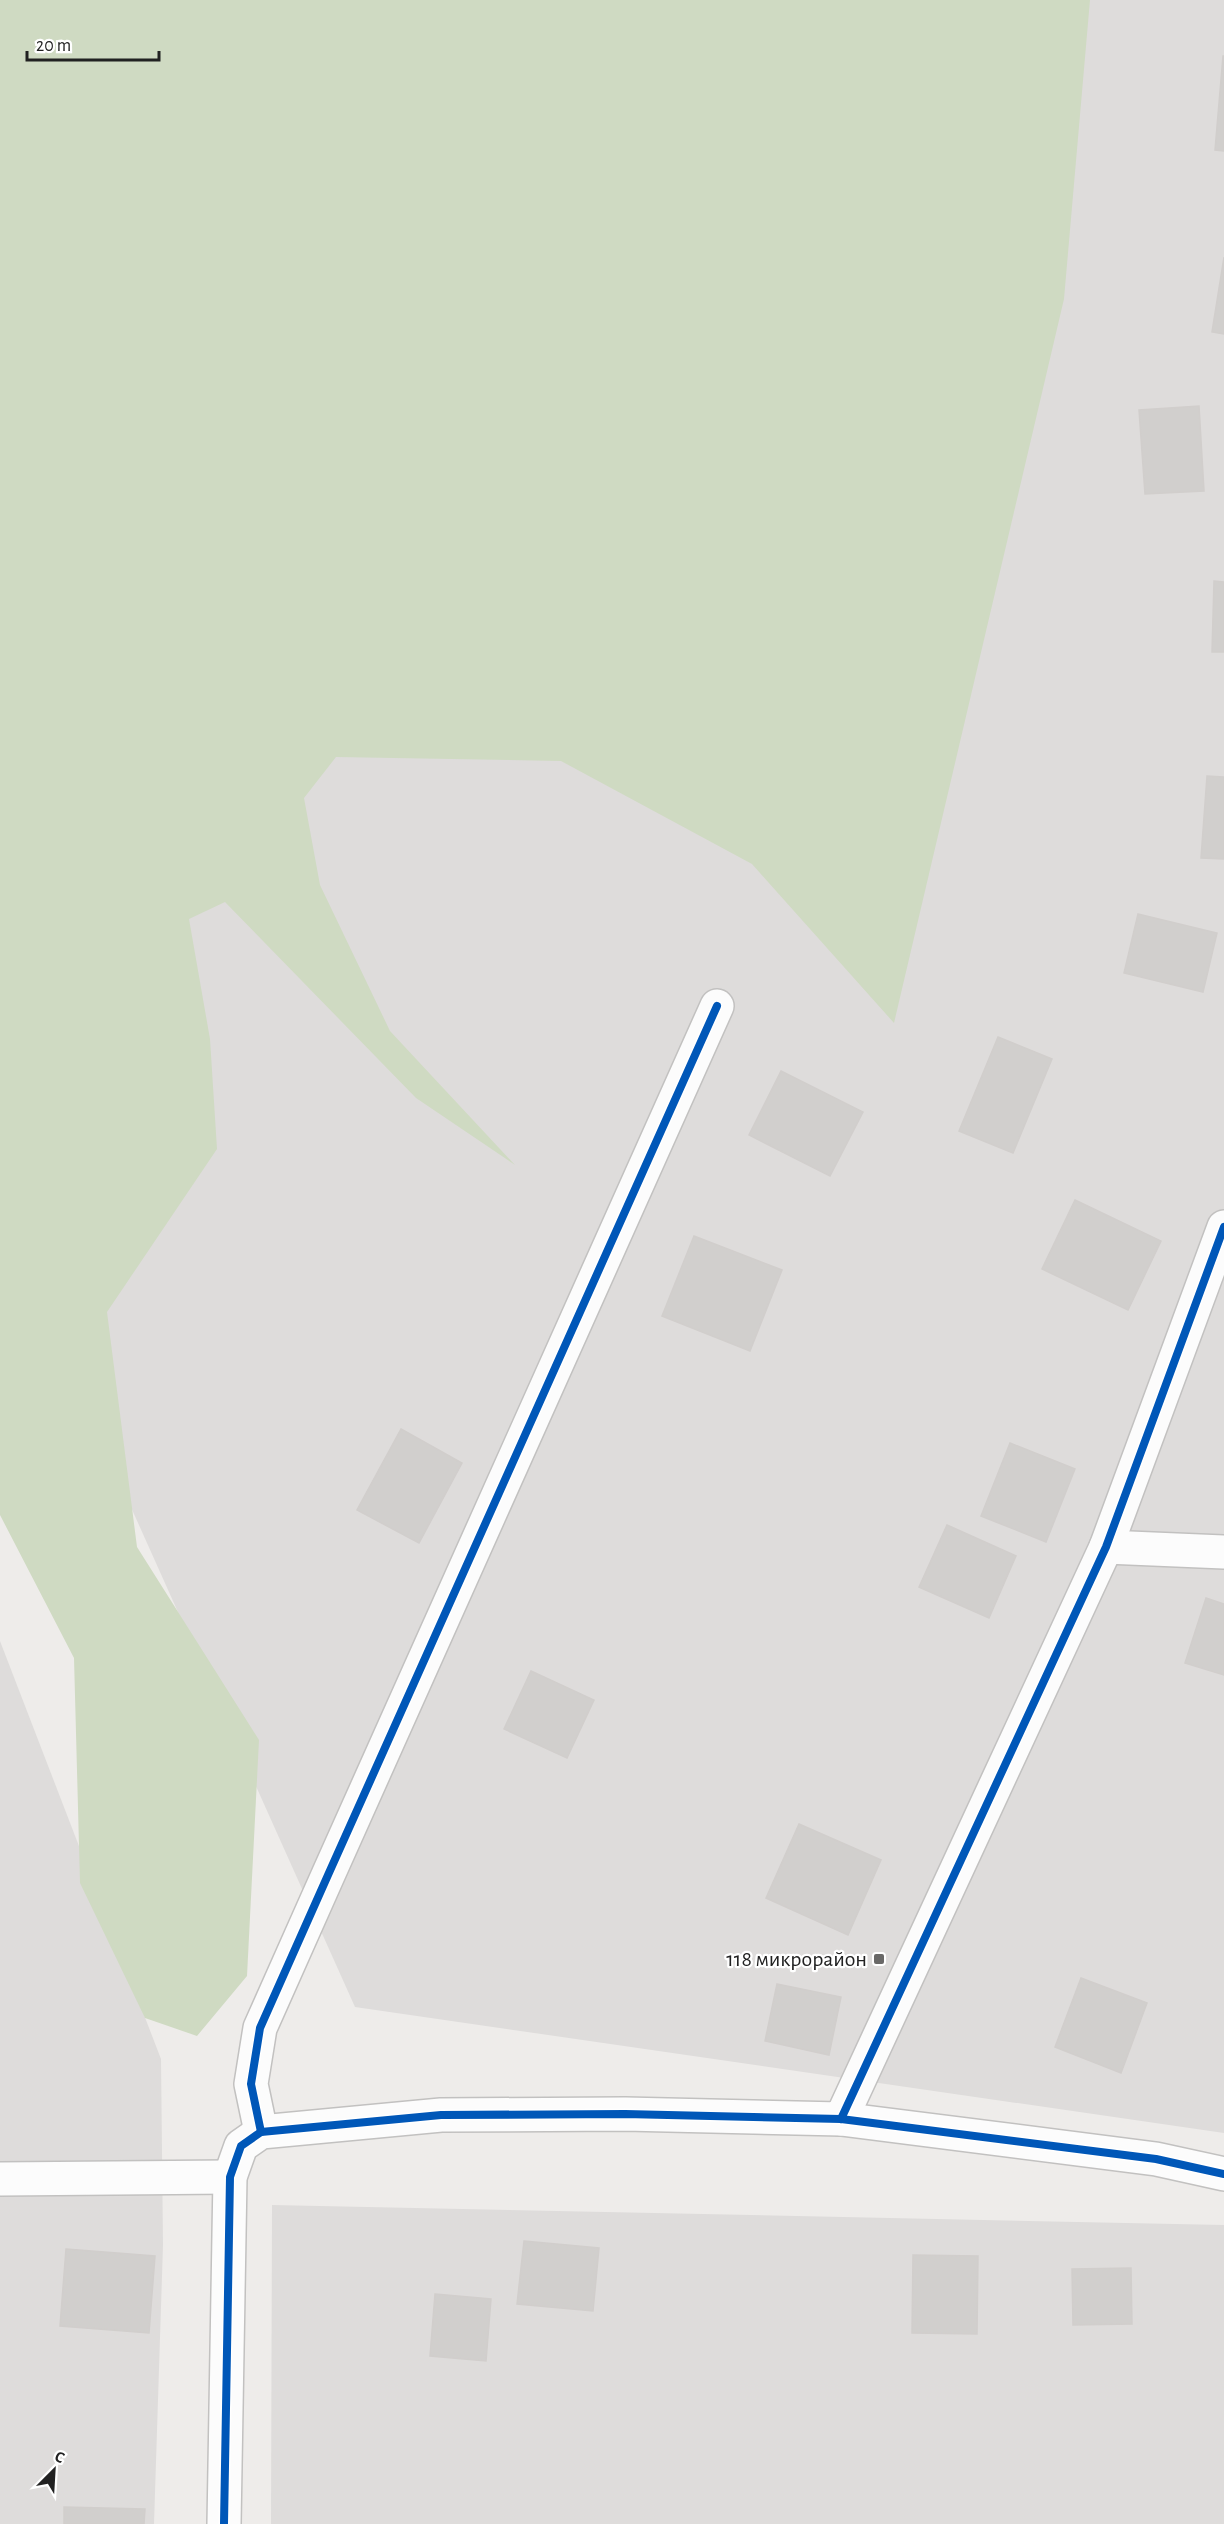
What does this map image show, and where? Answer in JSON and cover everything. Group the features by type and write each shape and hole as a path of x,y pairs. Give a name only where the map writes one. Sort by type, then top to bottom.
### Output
{"street":[{"path":"261,2132 251,2084 260,2028 445,1611 556,1371 717,1006"},
{"path":"841,2119 1106,1547 1224,1227"},
{"path":"1106,1547 1224,1552"},
{"path":"224,2524 230,2177 241,2146 261,2132 441,2115 625,2114 841,2119 1156,2159 1224,2174"},
{"path":"0,2179 230,2177"}],"shaded area":[{"path":"0,0 1224,0 1224,2133 355,2007 0,1215"},
{"path":"0,1641 161,2059 163,2245 154,2524 0,2524"},
{"path":"272,2205 1224,2225 1224,2524 271,2524"}],"green space":[{"path":"0,0 1090,0 1064,299 894,1023 752,864 561,761 336,757 304,798 320,885 390,1031 515,1165 416,1098 225,902 189,919 210,1039 217,1149 107,1312 137,1547 259,1740 247,1976 197,2036 145,2018 80,1883 74,1658 0,1515"}],"building":[{"path":"1224,56 1224,151 1215,150"},
{"path":"1224,257 1224,334 1212,332"},
{"path":"1199,406 1204,491 1145,494 1139,410"},
{"path":"1214,581 1224,582 1224,652 1212,652"},
{"path":"1207,776 1224,777 1224,859 1201,858"},
{"path":"1138,914 1217,933 1203,992 1124,973"},
{"path":"998,1037 1052,1059 1013,1153 959,1131"},
{"path":"781,1071 863,1112 830,1176 749,1135"},
{"path":"1075,1200 1161,1241 1128,1310 1042,1269"},
{"path":"694,1236 782,1270 750,1351 662,1316"},
{"path":"401,1429 462,1463 419,1543 357,1510"},
{"path":"1010,1443 1075,1469 1046,1542 981,1516"},
{"path":"947,1525 1016,1556 989,1618 919,1587"},
{"path":"1206,1598 1224,1604 1224,1675 1185,1663"},
{"path":"531,1671 594,1700 567,1758 504,1729"},
{"path":"799,1824 881,1860 848,1935 766,1898"},
{"path":"1081,1978 1147,2003 1121,2073 1055,2047"},
{"path":"777,1984 841,1997 829,2055 765,2041"},
{"path":"524,2241 599,2248 593,2311 517,2304"},
{"path":"66,2249 155,2256 149,2333 60,2326"},
{"path":"913,2255 978,2256 977,2334 912,2333"},
{"path":"1131,2268 1132,2324 1073,2325 1072,2269"},
{"path":"435,2294 491,2299 486,2361 430,2356"},
{"path":"64,2507 145,2509 144,2524 64,2524"}],"cycle path":[{"path":"261,2132 251,2084 260,2028 717,1006"},
{"path":"841,2119 1106,1547 1224,1227"},
{"path":"224,2524 230,2177 241,2146 261,2132 441,2115 625,2114 841,2119 1156,2159 1224,2174"}],"place":[{"name":"118 микрорайон","path":"879,1959"}]}
